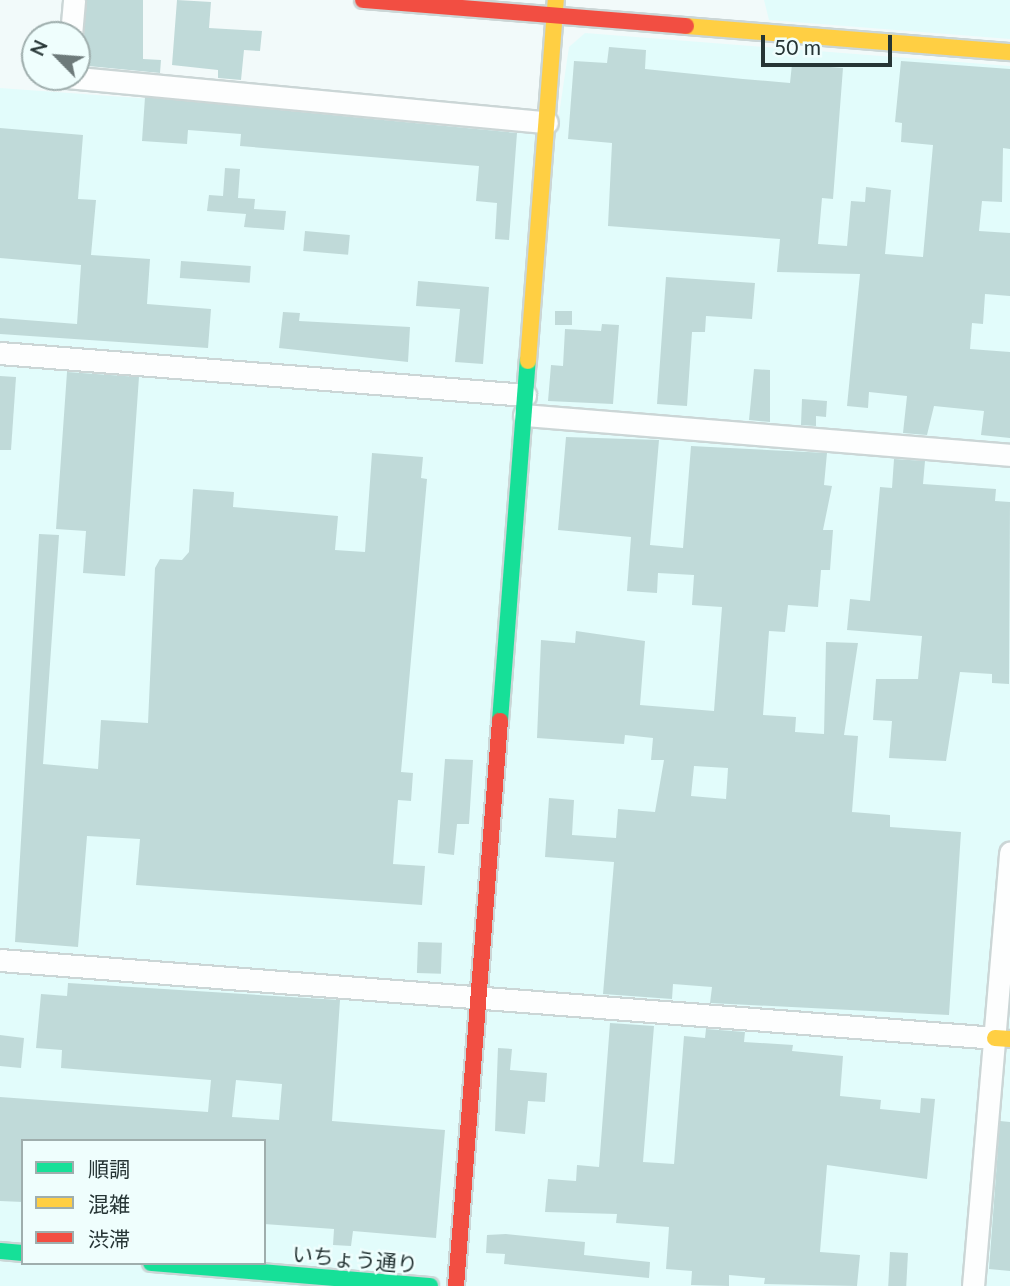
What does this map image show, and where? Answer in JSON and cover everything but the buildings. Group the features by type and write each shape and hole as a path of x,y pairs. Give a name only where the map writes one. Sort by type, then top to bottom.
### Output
{"street":[{"path":"72,21 74,0"},
{"path":"363,0 555,19 1010,52"},
{"path":"456,1286 556,0"},
{"path":"91,79 547,122"},
{"path":"0,353 1010,455"},
{"path":"973,1286 1002,1038 1010,853"},
{"path":"0,960 478,1000 1002,1038"},
{"path":"0,1251 21,1253"},
{"name":"いちょう通り","path":"175,1265 430,1286"}],"shaded area":[{"path":"764,0 1010,0 1010,39 769,20"},
{"path":"585,33 1010,66 1010,1286 0,1286 0,88 557,128 569,47"}],"traffic: fast":[{"path":"500,721 528,361"},
{"path":"0,1251 21,1253"},
{"path":"175,1265 430,1286"}],"traffic: slow":[{"path":"528,361 556,0"},
{"path":"686,26 1010,52"},
{"path":"995,1038 1010,1039"}],"traffic: jam":[{"path":"363,0 686,26"},
{"path":"456,1286 500,721"}]}
